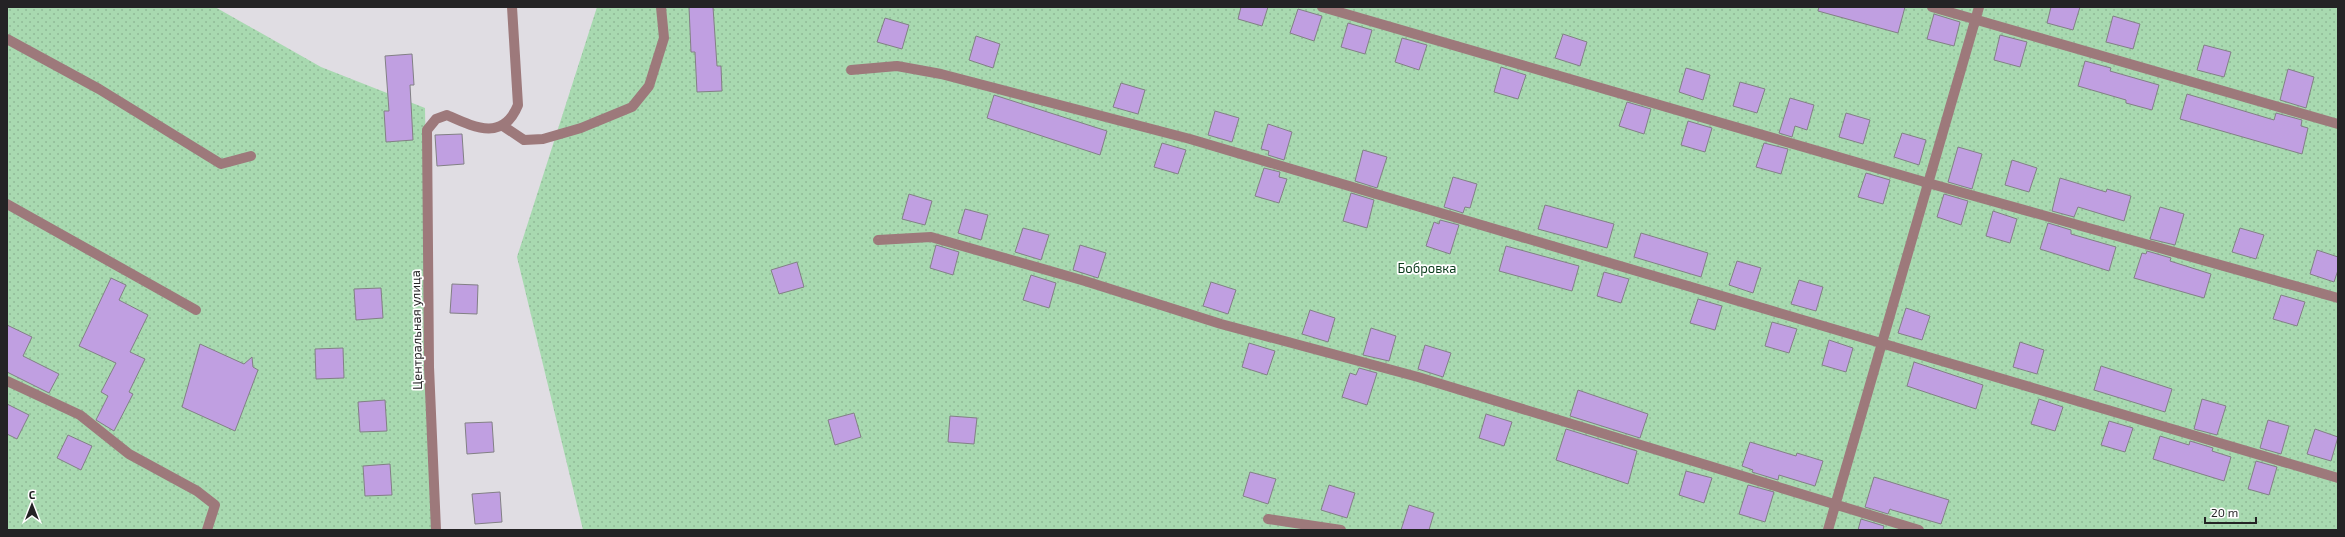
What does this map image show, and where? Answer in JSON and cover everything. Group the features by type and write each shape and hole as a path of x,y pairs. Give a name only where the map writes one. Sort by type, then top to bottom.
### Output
{"street":[{"path":"512,7 518,105 514,115 503,126 524,140 542,139 582,128 632,107 649,86 664,38 661,7"},
{"path":"1322,7 1928,183 2338,298"},
{"path":"1932,7 2338,124"},
{"path":"1828,530 1979,7"},
{"path":"7,39 99,89 221,164 251,156"},
{"path":"851,70 897,66 934,73 1190,139 2338,478"},
{"name":"Центральная улица","path":"436,530 429,367 427,130 436,119 447,115 473,126 492,129 503,126"},
{"path":"7,204 196,310"},
{"path":"878,240 931,237 1085,281 1221,324 1418,377 1835,506 1919,530"},
{"path":"7,381 80,415 129,454 197,491 215,505 207,530"},
{"path":"1268,519 1341,530"}],"green space":[{"path":"7,7 215,7 321,67 425,108 429,367 436,530 7,530"},
{"name":"Бобровка","path":"597,7 2338,7 2338,530 583,530 517,257"}],"building":[{"path":"689,7 713,7 717,66 721,66 722,91 697,92 695,52 691,52"},
{"path":"1241,7 1268,7 1262,26 1238,19"},
{"path":"1819,7 1905,7 1898,33 1818,11"},
{"path":"2051,7 2080,7 2073,30 2047,23"},
{"path":"1298,9 1322,16 1314,41 1290,33"},
{"path":"1934,14 1960,22 1954,46 1927,39"},
{"path":"2113,16 2140,24 2133,49 2106,42"},
{"path":"885,18 909,25 902,49 877,42"},
{"path":"1348,23 1372,30 1365,54 1341,47"},
{"path":"1563,34 1587,42 1580,66 1555,58"},
{"path":"2000,35 2027,42 2020,67 1994,60"},
{"path":"976,36 1000,44 993,68 969,60"},
{"path":"1402,38 1427,45 1419,70 1395,62"},
{"path":"2204,45 2231,52 2224,77 2197,70"},
{"path":"412,54 414,85 410,85 413,140 386,142 384,111 389,111 385,56"},
{"path":"2085,61 2111,68 2110,71 2159,85 2152,110 2126,103 2126,100 2078,86"},
{"path":"1501,67 1526,75 1518,99 1494,92"},
{"path":"1686,68 1710,75 1703,100 1679,92"},
{"path":"2288,69 2314,77 2306,108 2280,100"},
{"path":"1740,82 1765,89 1757,113 1733,106"},
{"path":"1121,83 1145,90 1138,114 1113,107"},
{"path":"2187,94 2274,120 2276,113 2302,120 2301,126 2308,128 2302,154 2180,119"},
{"path":"994,95 1107,131 1100,155 987,118"},
{"path":"1790,98 1814,105 1807,130 1795,126 1792,137 1779,133"},
{"path":"1627,102 1651,109 1644,134 1619,126"},
{"path":"1215,111 1239,118 1232,142 1208,135"},
{"path":"1846,113 1870,120 1863,144 1839,137"},
{"path":"1688,121 1712,128 1705,152 1681,145"},
{"path":"1268,124 1292,132 1284,160 1268,155 1269,151 1261,149"},
{"path":"1902,133 1926,140 1919,165 1894,157"},
{"path":"462,134 464,164 437,166 435,135"},
{"path":"1162,143 1186,150 1178,174 1154,167"},
{"path":"1764,143 1788,149 1781,174 1756,167"},
{"path":"1958,147 1982,154 1972,189 1948,182"},
{"path":"1363,150 1387,157 1377,188 1355,181"},
{"path":"2012,160 2037,168 2029,192 2005,185"},
{"path":"1264,168 1280,172 1279,177 1287,179 1279,203 1255,196"},
{"path":"1866,173 1890,180 1883,204 1858,197"},
{"path":"1453,177 1477,184 1470,208 1465,207 1463,213 1444,207"},
{"path":"2060,178 2106,192 2107,189 2131,196 2124,221 2078,207 2074,217 2052,211"},
{"path":"1351,193 1374,200 1367,228 1343,221"},
{"path":"909,194 932,201 925,225 902,219"},
{"path":"1944,194 1968,201 1961,225 1937,217"},
{"path":"1545,205 1614,224 1607,248 1538,229"},
{"path":"2160,207 2184,214 2175,245 2150,239"},
{"path":"965,209 988,215 981,240 958,233"},
{"path":"1993,211 2017,219 2010,243 1986,236"},
{"path":"1440,220 1459,225 1450,254 1426,246 1434,222 1439,224"},
{"path":"2048,223 2071,230 2071,234 2116,247 2109,271 2040,249"},
{"path":"1023,228 1049,235 1041,260 1015,252"},
{"path":"2240,228 2264,235 2256,259 2232,252"},
{"path":"1641,233 1708,253 1701,277 1634,257"},
{"path":"936,245 959,252 953,275 930,268"},
{"path":"1080,245 1106,253 1098,278 1073,270"},
{"path":"1506,246 1579,266 1572,291 1499,271"},
{"path":"2317,250 2338,257 2338,270 2334,282 2310,274"},
{"path":"2147,251 2171,258 2170,261 2211,274 2204,298 2134,278 2142,253 2146,254"},
{"path":"1737,261 1761,268 1753,293 1729,285"},
{"path":"797,262 804,287 779,294 771,270"},
{"path":"1604,272 1629,279 1621,303 1597,296"},
{"path":"1031,275 1056,283 1049,308 1023,300"},
{"path":"111,278 126,285 119,300 148,315 130,352 145,359 129,392 133,394 114,431 96,420 108,396 101,392 116,363 79,346"},
{"path":"1799,280 1823,287 1816,311 1791,304"},
{"path":"1211,282 1236,290 1228,314 1203,306"},
{"path":"452,284 478,285 477,314 450,313"},
{"path":"381,288 383,318 356,320 354,289"},
{"path":"2281,295 2305,302 2297,326 2273,319"},
{"path":"1698,299 1722,306 1715,330 1690,323"},
{"path":"1906,308 1930,316 1922,340 1898,333"},
{"path":"1310,310 1335,318 1328,342 1302,334"},
{"path":"1772,322 1797,329 1789,353 1765,346"},
{"path":"7,325 32,337 23,356 59,374 49,393 7,372"},
{"path":"1371,328 1396,336 1389,361 1363,355"},
{"path":"1829,340 1853,348 1846,372 1822,365"},
{"path":"2020,342 2044,350 2037,374 2013,367"},
{"path":"1249,343 1275,351 1267,375 1242,367"},
{"path":"200,344 244,364 252,357 253,367 258,370 235,431 182,407"},
{"path":"1425,345 1451,353 1443,377 1418,369"},
{"path":"343,348 344,378 316,379 315,349"},
{"path":"1914,362 1983,385 1976,409 1907,386"},
{"path":"2101,366 2172,389 2165,412 2094,390"},
{"path":"1359,368 1377,373 1367,405 1342,397 1350,373 1356,375"},
{"path":"1578,390 1648,414 1640,438 1570,416"},
{"path":"2039,399 2063,407 2055,431 2031,424"},
{"path":"2202,399 2226,406 2217,435 2194,429"},
{"path":"385,400 387,431 360,432 358,402"},
{"path":"7,404 29,415 17,439 7,434"},
{"path":"854,413 861,437 835,445 828,420"},
{"path":"1486,414 1512,422 1504,446 1479,438"},
{"path":"950,416 977,418 974,444 948,442"},
{"path":"2268,420 2289,426 2281,454 2260,448"},
{"path":"2109,421 2133,428 2125,452 2101,445"},
{"path":"492,422 494,452 467,454 465,423"},
{"path":"1566,429 1637,451 1628,484 1556,460"},
{"path":"2315,429 2338,437 2331,461 2307,454"},
{"path":"68,435 92,446 81,470 57,458"},
{"path":"2160,436 2189,445 2190,441 2213,448 2212,451 2231,457 2224,481 2153,459"},
{"path":"1750,442 1796,456 1797,453 1823,461 1815,486 1779,475 1778,480 1752,472 1753,470 1742,466"},
{"path":"2256,461 2277,467 2269,495 2248,489"},
{"path":"390,464 392,495 365,496 363,466"},
{"path":"1686,471 1712,478 1704,503 1679,495"},
{"path":"1250,472 1276,479 1268,504 1243,496"},
{"path":"1874,477 1949,500 1941,524 1890,509 1888,514 1865,507"},
{"path":"1329,485 1355,493 1347,518 1321,510"},
{"path":"1748,485 1774,492 1765,522 1739,514"},
{"path":"500,492 502,522 475,524 472,494"},
{"path":"1409,505 1434,513 1429,530 1401,530"},
{"path":"1861,519 1884,526 1883,530 1858,530"}]}
